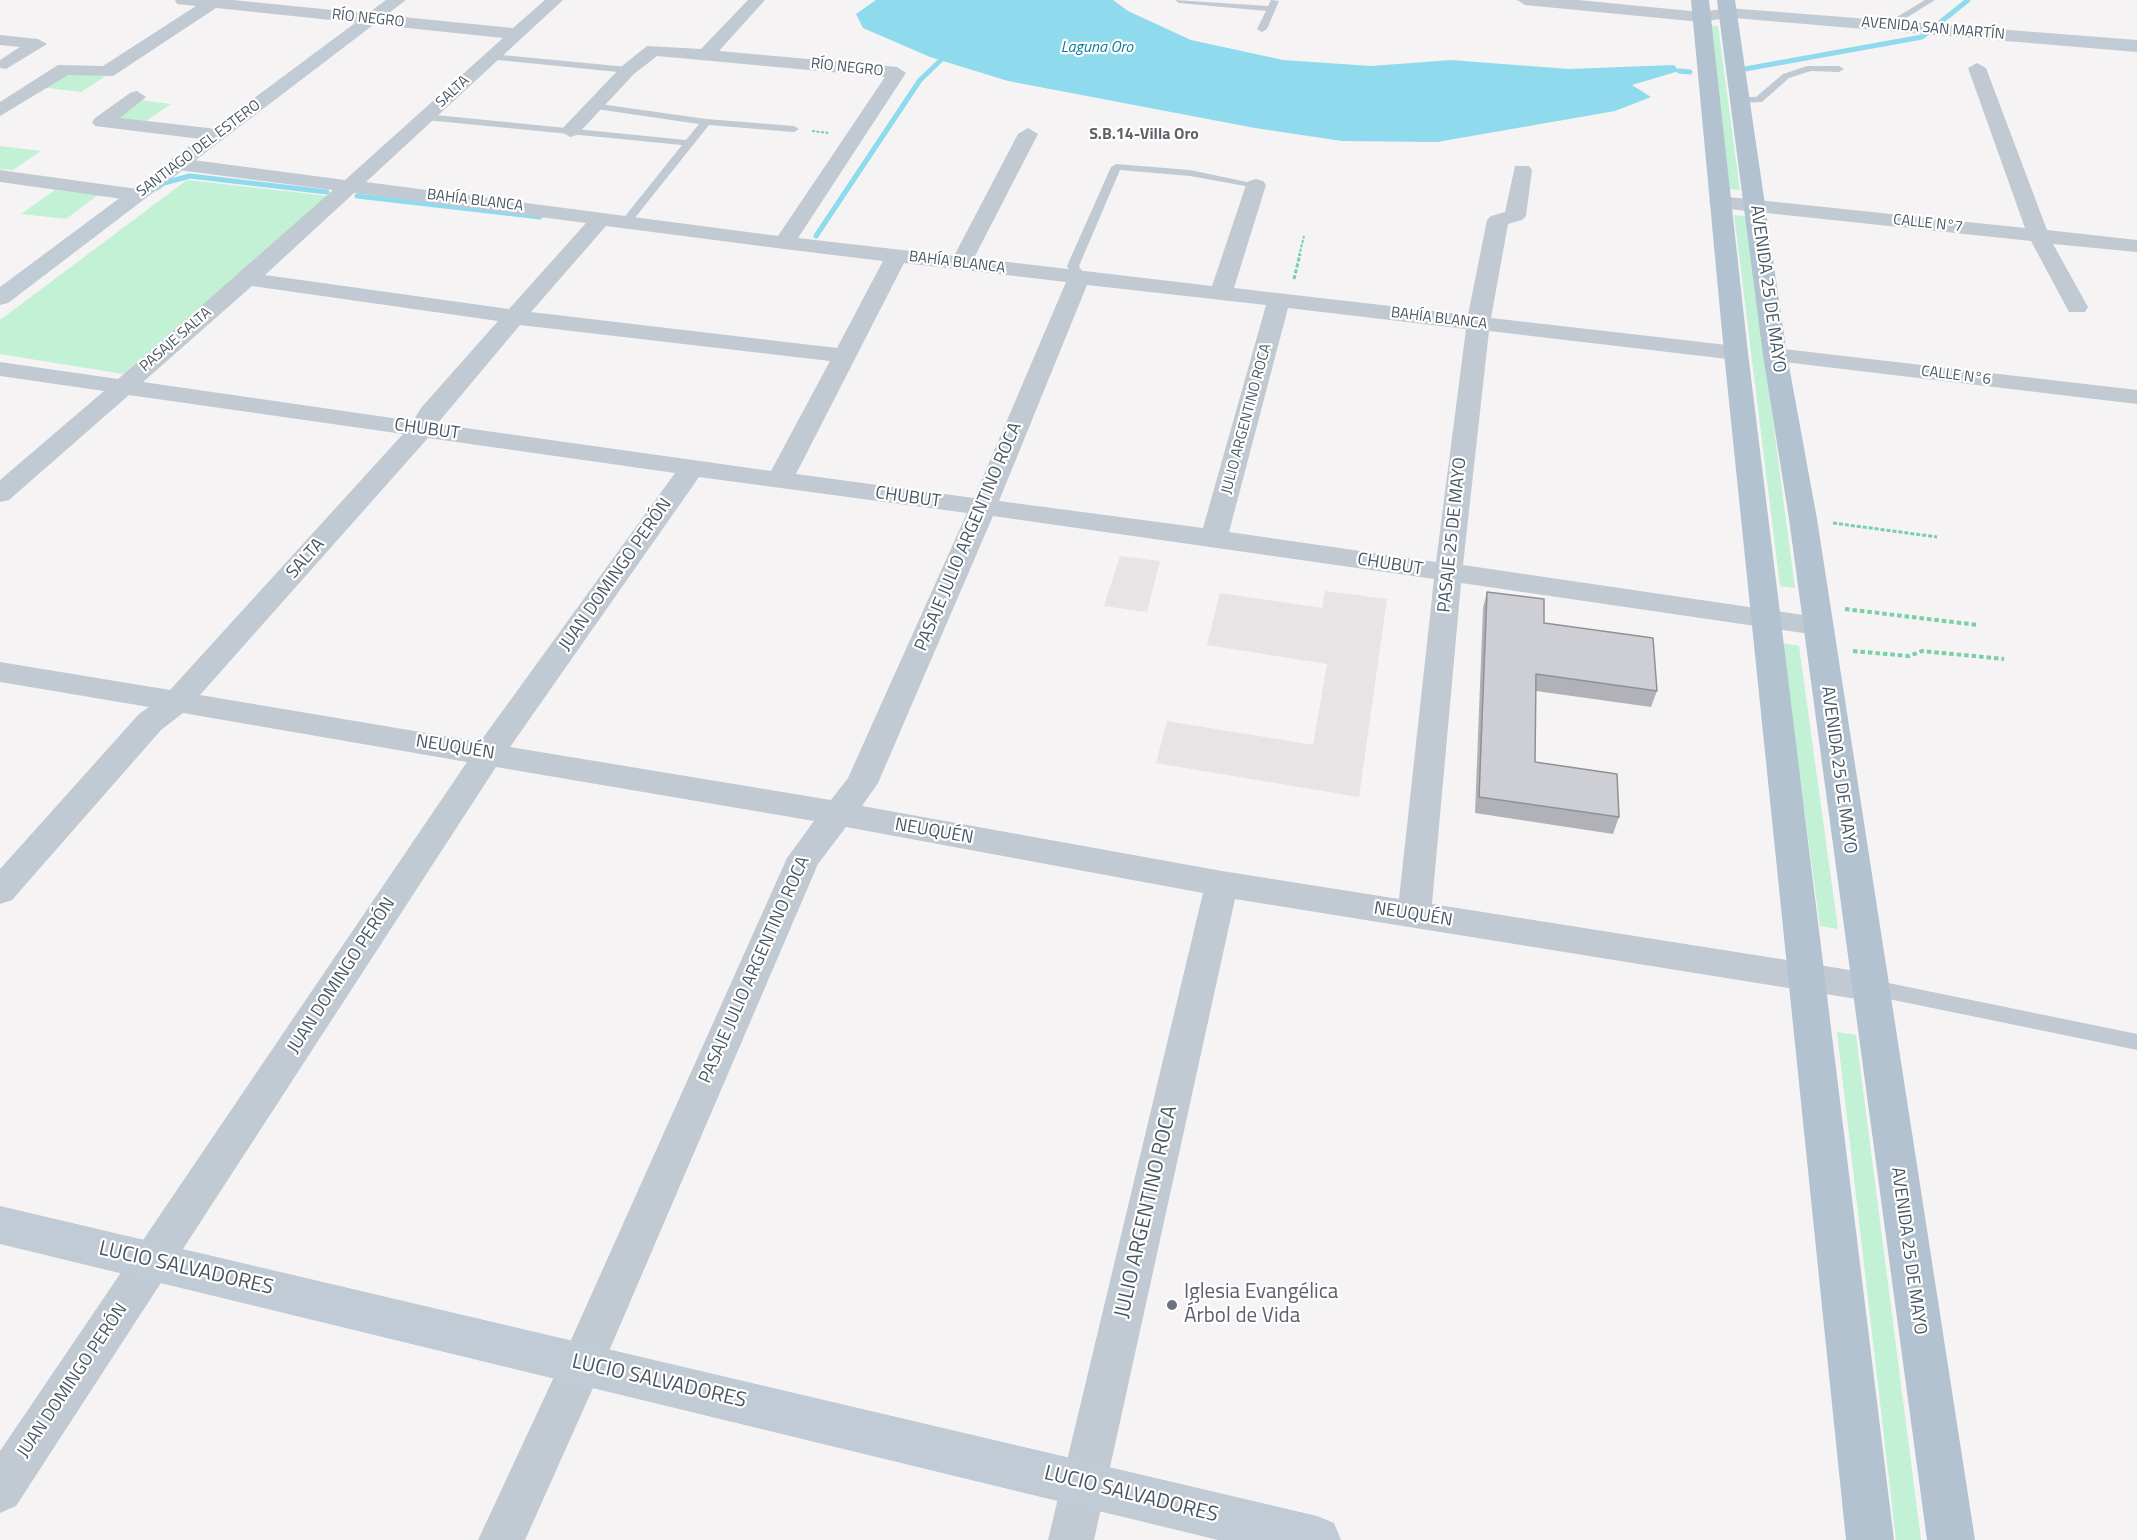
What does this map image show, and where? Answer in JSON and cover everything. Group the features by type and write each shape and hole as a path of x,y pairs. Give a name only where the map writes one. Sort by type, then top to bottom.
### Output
{"main road":[{"name":"AVENIDA 25 DE MAYO","path":"1714,8 1742,100 1775,355 1803,519 1950,1540"},
{"name":"AVENIDA 25 DE MAYO","path":"1714,8 1719,202 1870,1540"}],"street":[{"name":"RÍO NEGRO","path":"183,0 517,34"},
{"name":"SANTIAGO DEL ESTERO","path":"5,290 137,195 397,0"},
{"name":"SALTA","path":"352,185 555,0"},
{"path":"707,54 757,0"},
{"path":"1525,0 1714,8"},
{"path":"0,110 64,69 107,72 213,3"},
{"name":"AVENIDA SAN MARTÍN","path":"1714,8 1887,26 2137,46"},
{"path":"0,40 38,44 6,64"},
{"name":"RÍO NEGRO","path":"628,70 653,50 897,73 856,136"},
{"path":"1977,68 2038,236 2077,307"},
{"path":"570,131 628,70"},
{"path":"137,97 102,122 217,135"},
{"path":"961,263 1028,134"},
{"path":"784,243 856,136"},
{"name":"BAHÍA BLANCA","path":"178,164 784,243 1736,353"},
{"name":"PASAJE 25 DE MAYO","path":"1414,915 1448,574 1478,323 1498,220 1515,216 1522,170"},
{"path":"0,176 137,195"},
{"name":"PASAJE SALTA","path":"0,494 352,185"},
{"path":"1221,293 1256,185"},
{"name":"CALLE N°7","path":"1719,202 2137,246"},
{"name":"SALTA","path":"0,891 150,722 176,703 421,430 430,413 515,317 614,220"},
{"path":"780,479 897,256"},
{"name":"PASAJE JULIO ARGENTINO ROCA","path":"501,1540 582,1364 804,858 836,813 862,783 983,508 1079,277"},
{"path":"247,279 515,317 846,356"},
{"name":"JULIO ARGENTINO ROCA","path":"1215,538 1279,300"},
{"name":"CALLE N°6","path":"1775,355 2137,397"},
{"name":"CHUBUT","path":"0,369 692,468 1215,538 1448,574 1817,626"},
{"name":"JUAN DOMINGO PERÓN","path":"0,1490 489,753 692,468"},
{"name":"NEUQUÉN","path":"0,672 836,813 1222,884 1869,987"},
{"name":"JULIO ARGENTINO ROCA","path":"1071,1540 1222,884"},
{"name":"LUCIO SALVADORES","path":"0,1225 1317,1540"}],"lane":[{"path":"1179,0 1274,4 1262,28"},
{"path":"1887,26 1931,0"},
{"path":"491,57 628,70"},
{"path":"1742,100 1759,100 1786,76 1810,68 1839,69"},
{"path":"593,106 706,122 794,129"},
{"path":"426,117 689,143"},
{"path":"614,220 689,143 706,122"},
{"path":"1079,277 1073,266 1116,167 1190,173 1256,185"},
{"path":"1869,987 2137,1042"}],"path":[{"path":"794,129 856,136"},
{"path":"1279,300 1291,292 1304,236"},
{"path":"1803,519 1937,537"},
{"path":"1817,626 1978,625"},
{"path":"1817,626 1909,656 1922,651 2004,659"}],"shaded area":[{"path":"1120,556 1160,561 1147,612 1104,606"},
{"path":"1325,591 1387,599 1359,797 1156,763 1167,721 1313,745 1327,664 1207,645 1220,593 1322,608"}],"green space":[{"path":"1708,25 1718,26 1740,190 1728,189"},
{"path":"66,71 106,76 81,92 40,87"},
{"path":"140,100 171,104 140,125 109,121"},
{"path":"0,146 41,151 13,170 0,169"},
{"path":"187,180 328,196 123,374 0,354 0,320"},
{"path":"55,190 98,195 66,219 21,214"},
{"path":"1734,215 1746,216 1795,588 1780,586"},
{"path":"1782,643 1799,646 1838,929 1820,926"},
{"path":"1837,1032 1856,1035 1921,1540 1896,1540"}],"water":[{"name":"Laguna Oro","path":"876,0 1113,0 1128,11 1191,40 1283,60 1371,66 1451,60 1568,69 1674,65 1679,71 1632,85 1651,97 1615,111 1437,142 1342,141 1255,128 1008,81 930,57 863,28 856,14"}],"building":[{"path":"1487,592 1544,599 1544,623 1653,638 1657,691 1536,674 1535,762 1617,774 1619,817 1479,797"}],"waterway":[{"path":"1745,69 1922,37 1968,0"},
{"path":"816,236 920,80 941,60"},
{"path":"1679,71 1690,72"},
{"path":"157,188 164,183 190,176 327,192"},
{"path":"357,196 540,217"}],"place":[{"name":"Iglesia Evangélica Árbol de Vida","path":"1172,1305"}],"district":[{"name":"S.B.14-Villa Oro","path":"1144,135"}]}
